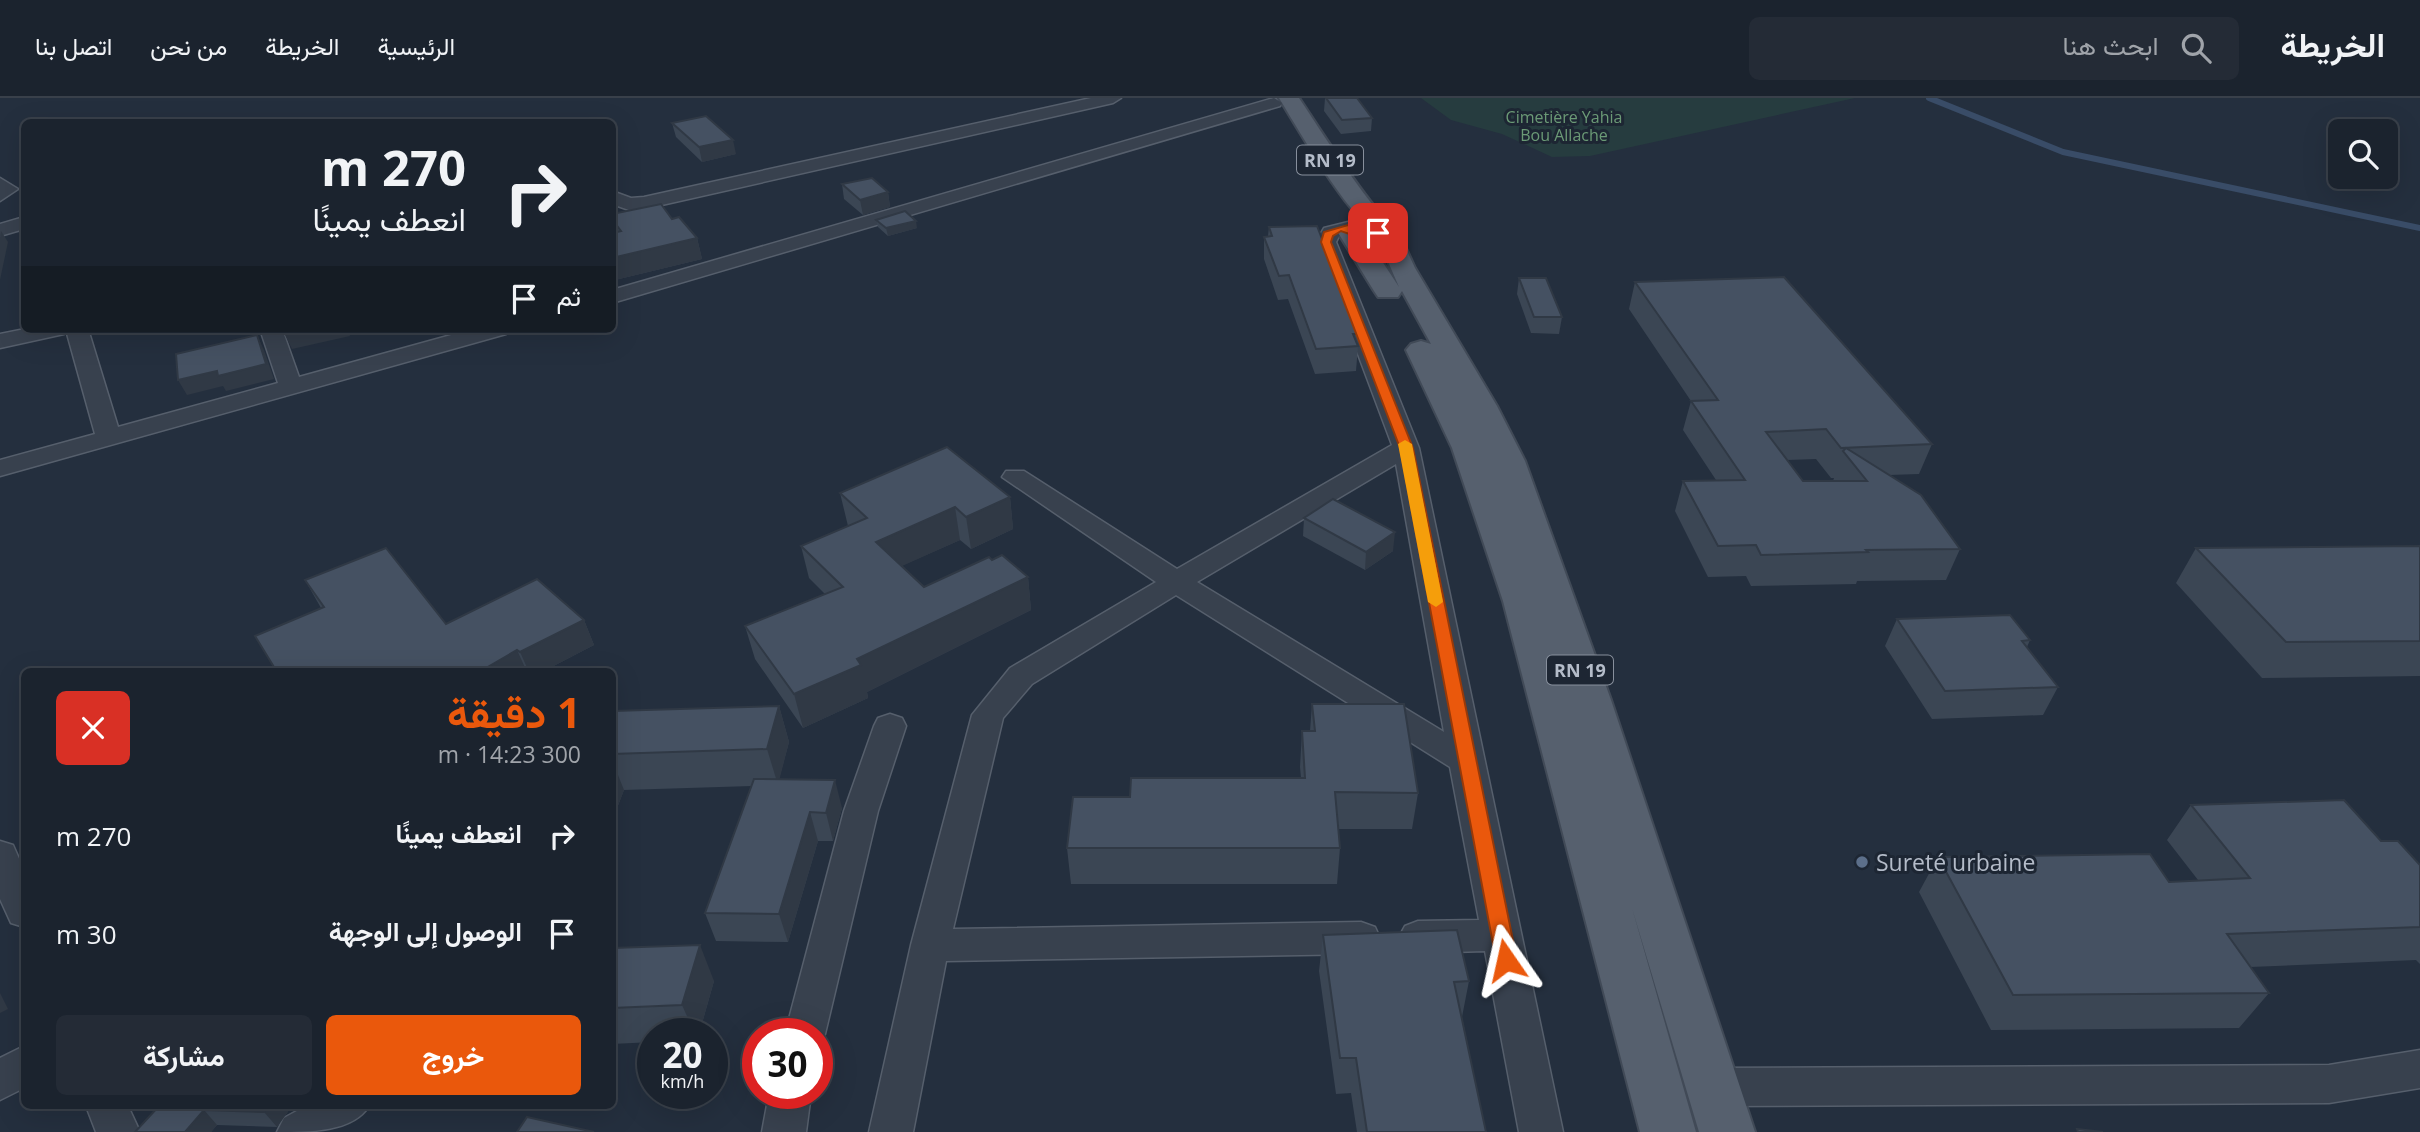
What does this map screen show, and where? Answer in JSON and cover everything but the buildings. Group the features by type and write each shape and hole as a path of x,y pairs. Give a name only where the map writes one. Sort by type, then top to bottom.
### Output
{"main road":[{"name":"RN 19","path":"1278,100 1356,199 1361,226 1377,271 1437,378 1488,491 1547,684 1662,1111"},
{"name":"RN 19","path":"1361,226 1402,268 1476,397 1508,461 1590,700 1720,1109"},
{"path":"1662,1111 1720,1109"}],"street":[{"path":"616,199 629,204 644,203 1113,98"},
{"path":"616,296 1278,100"},
{"path":"0,184 9,189 0,194"},
{"path":"0,232 21,224"},
{"path":"1361,226 1331,232 1326,242 1406,448 1466,761 1542,1132"},
{"path":"0,232 21,230"},
{"path":"0,341 37,333"},
{"path":"78,333 109,438"},
{"path":"272,333 291,387"},
{"path":"0,468 484,333"},
{"path":"891,1132 930,945 988,715 1021,676 1406,448"},
{"path":"1015,477 1176,582 1466,761"},
{"path":"809,1018 862,811 890,726"},
{"path":"0,855 21,905"},
{"path":"930,945 1501,935"},
{"path":"0,1081 21,1067"},
{"path":"1720,1109 2329,1084 2420,1069"},
{"path":"108,1109 118,1132"},
{"path":"299,1132 342,1109"},
{"path":"783,1132 787,1109"}],"green space":[{"name":"Cimetière Yahia Bou Allache","path":"1421,98 1855,98 1590,156 1552,157 1502,134 1451,120"}],"waterway":[{"path":"1929,98 2063,152 2420,228"}],"slow traffic":[{"path":"1405,444 1436,602"}],"place":[{"name":"Sureté urbaine","path":"1862,862"}],"route":[{"path":"1378,233 1361,234 1348,228 1333,230 1328,234 1326,242 1406,448 1506,960"}]}
